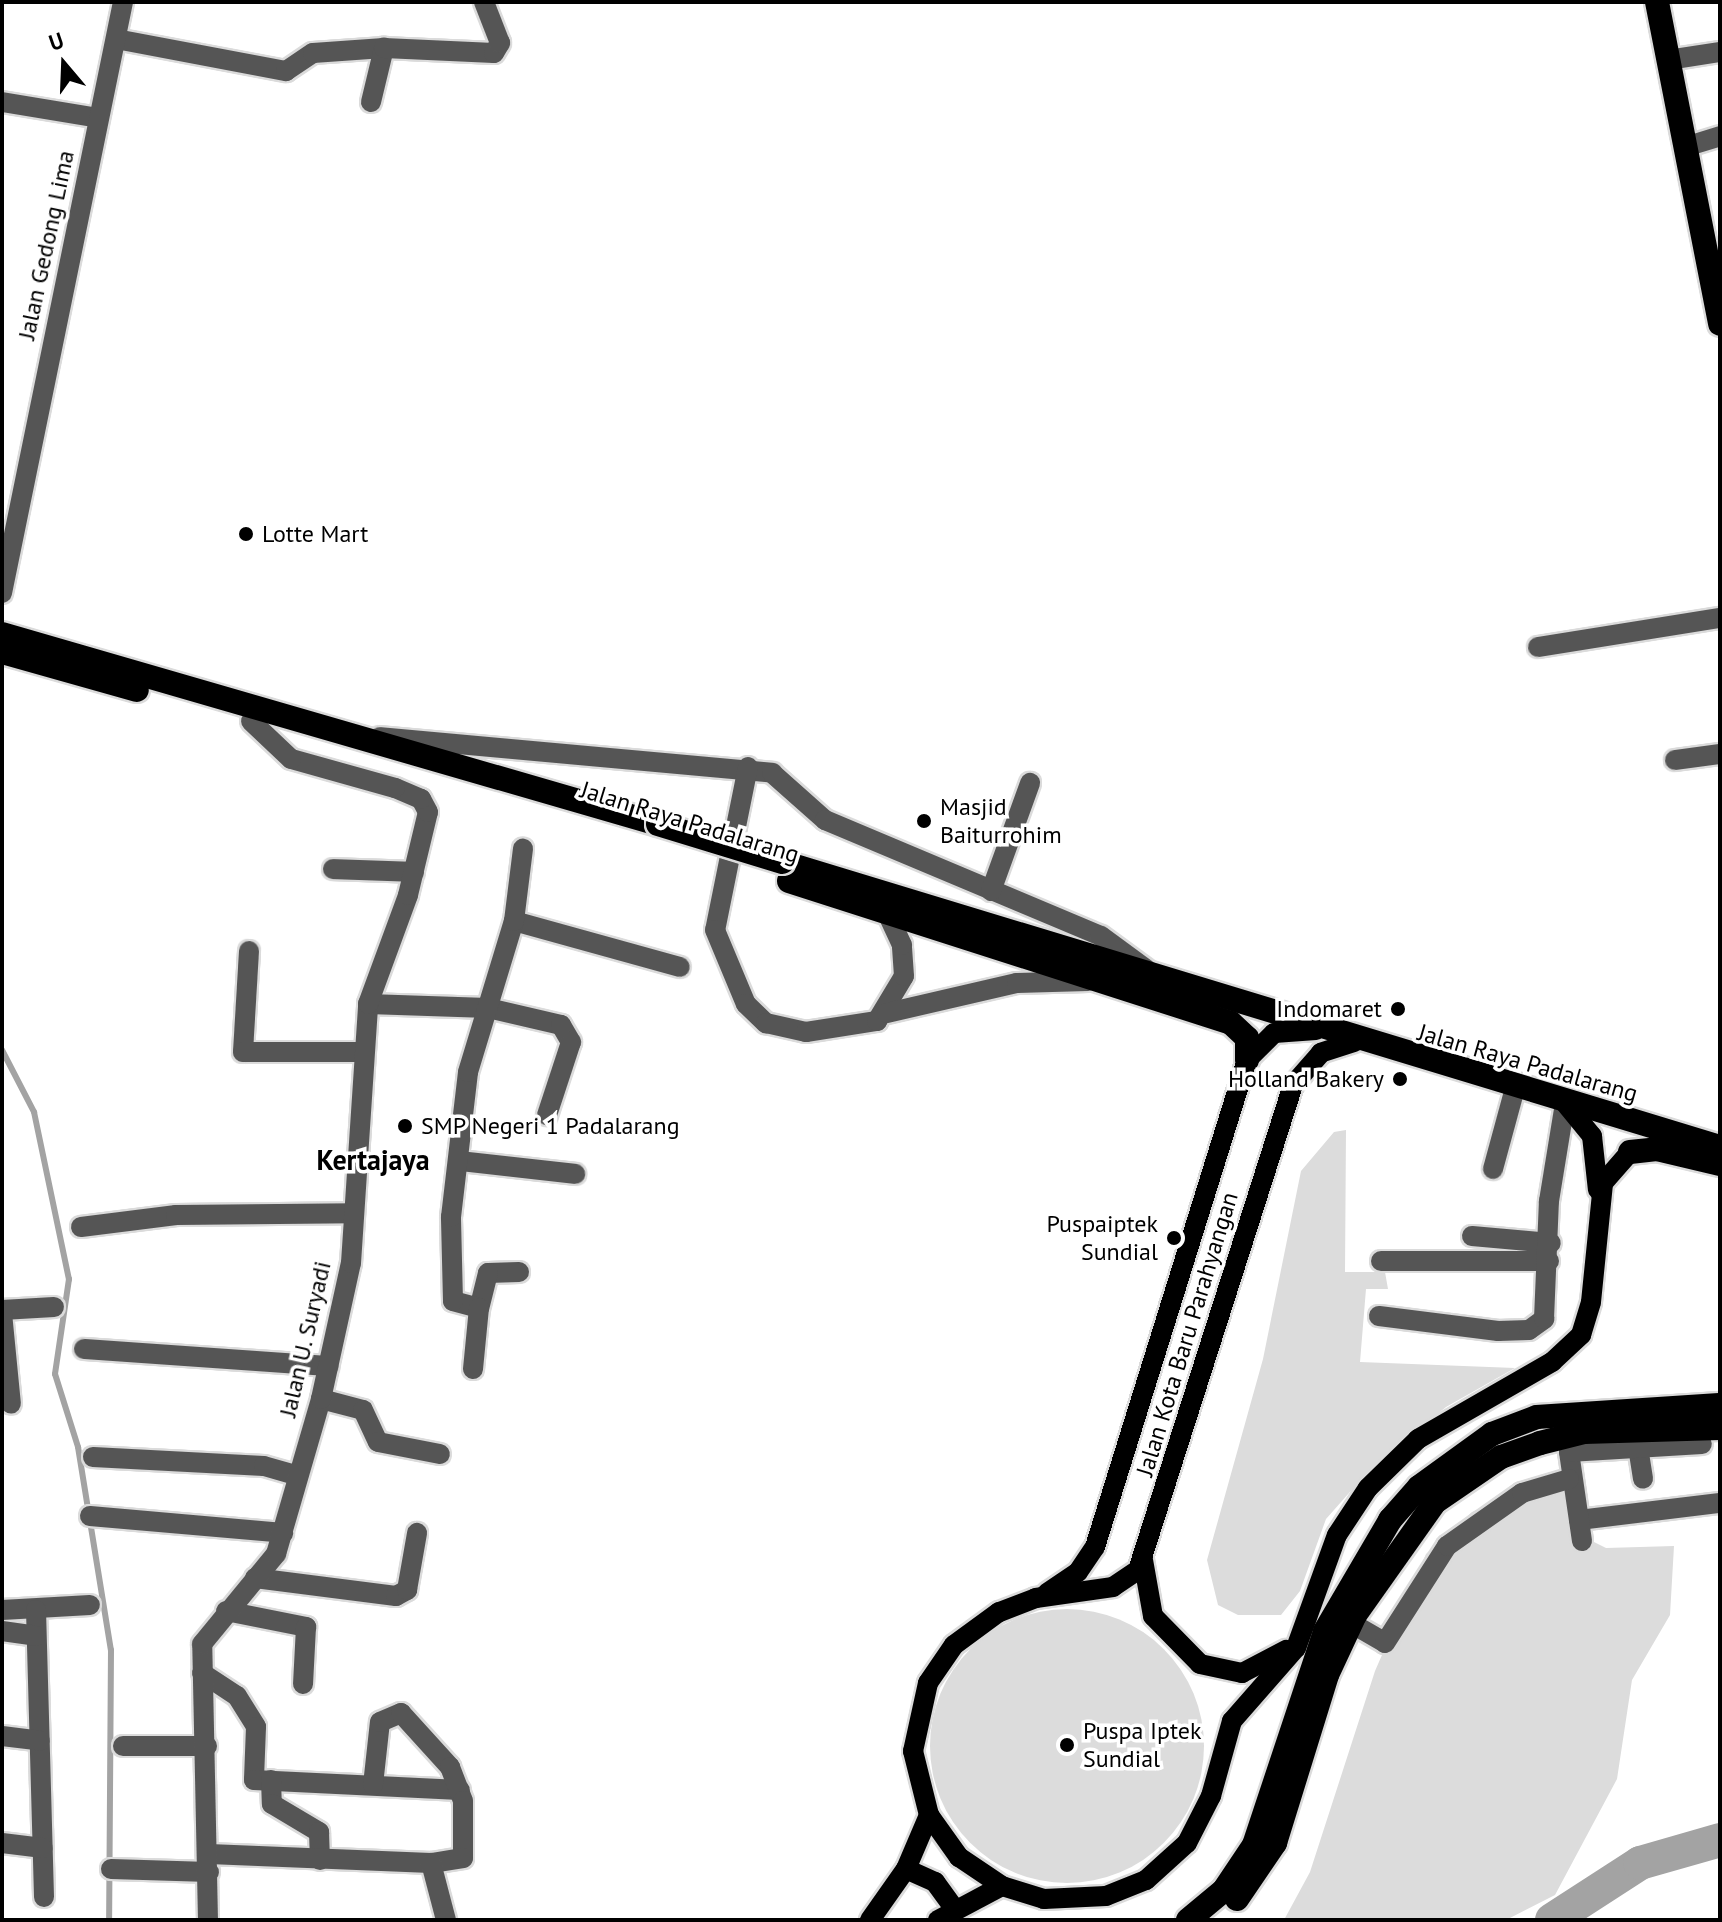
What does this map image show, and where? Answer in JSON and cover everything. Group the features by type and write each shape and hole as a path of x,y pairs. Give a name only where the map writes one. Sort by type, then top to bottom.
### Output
{"highway":[{"path":"1657,2 1720,324"},
{"name":"Jalan Raya Padalarang","path":"2,634 348,735 778,869 1158,979 1354,1042 1720,1147"},
{"name":"Jalan Raya Padalarang","path":"2,652 658,832"},
{"name":"Jalan Raya Padalarang","path":"778,869 887,913 1238,1026 1247,1038 1247,1060"},
{"path":"1630,1152 1657,1149 1720,1164"},
{"path":"1188,1920 1224,1890 1254,1845 1325,1631 1390,1520 1419,1487 1492,1434 1537,1417 1720,1405"},
{"path":"1216,1920 1275,1843 1327,1675 1351,1623 1410,1529 1445,1493 1501,1457 1584,1432 1711,1436"}],"main road":[{"name":"Jalan Raya Padalarang","path":"1247,1060 1274,1033 1320,1031"},
{"name":"Jalan Kota Baru Parahyangan","path":"1036,1598 1117,1586 1136,1572 1145,1552 1290,1091 1321,1053 1354,1042"},
{"name":"Jalan Kota Baru Parahyangan","path":"1247,1060 1095,1547 1071,1578 977,1625 928,1683 913,1751 929,1815 959,1857 1002,1886 1044,1899 1087,1900 1146,1880 1197,1828 1235,1715 1291,1655 1315,1600"},
{"path":"1565,1103 1595,1145 1596,1249"},
{"path":"1145,1552 1143,1588 1156,1622 1189,1656 1219,1672 1250,1671 1283,1652 1315,1600 1342,1524 1396,1457 1575,1342 1590,1311 1605,1177 1630,1152"},
{"path":"870,1920 906,1869 929,1815"},
{"path":"906,1869 935,1882 946,1914 1002,1886"}],"street":[{"name":"Jalan Gedong Lima","path":"2,593 123,2"},
{"path":"116,39 286,71 313,53 384,48 494,53 500,43 484,2"},
{"path":"371,102 384,48"},
{"path":"1668,60 1720,52"},
{"path":"2,102 99,118"},
{"path":"1685,147 1720,136"},
{"path":"1538,647 1720,618"},
{"name":"Jalan U. Suryadi","path":"208,1920 207,1746 202,1644 226,1611 276,1554 321,1399 347,1290 362,1052 368,1004 414,872 428,817 421,799 291,759 251,721"},
{"path":"348,735 748,767 772,773 825,820 1101,936 1158,979"},
{"path":"1675,760 1720,754"},
{"path":"748,767 715,930 739,993 766,1023 806,1032 864,1026 887,1013 1017,983 1100,981"},
{"path":"991,891 1030,783"},
{"path":"479,1308 453,1298 451,1217 471,1052 488,1008 514,921 523,849"},
{"path":"333,869 414,872"},
{"path":"887,913 904,960 887,1013"},
{"path":"514,921 680,967"},
{"path":"249,951 243,1052 362,1052"},
{"path":"368,1004 488,1008 553,1022 570,1034 547,1115"},
{"path":"1493,1169 1515,1088"},
{"path":"1379,1316 1529,1330 1548,1312 1549,1201 1565,1103"},
{"path":"460,1161 575,1174"},
{"path":"81,1227 176,1215 354,1213"},
{"path":"1472,1236 1550,1252"},
{"path":"1381,1261 1550,1252"},
{"path":"473,1369 479,1308 488,1273 519,1272"},
{"path":"11,1404 2,1311 54,1307"},
{"path":"84,1349 328,1366"},
{"path":"321,1399 363,1410 378,1442 440,1454"},
{"path":"1582,1541 1569,1479 1569,1452 1638,1447 1711,1436"},
{"path":"1638,1447 1643,1479"},
{"path":"93,1457 264,1466 298,1476"},
{"path":"1351,1623 1385,1643 1447,1546 1522,1493 1569,1479"},
{"path":"1579,1520 1720,1503"},
{"path":"90,1516 283,1533"},
{"path":"255,1578 396,1596 407,1590 417,1533"},
{"path":"2,1610 90,1605"},
{"path":"36,1610 44,1897"},
{"path":"226,1611 306,1627 303,1684"},
{"path":"2,1631 36,1636"},
{"path":"202,1673 237,1696 258,1733 251,1776 271,1780 460,1790"},
{"path":"111,1869 320,1860 431,1863 463,1858 460,1790 450,1767 401,1713 380,1722 373,1785"},
{"path":"2,1736 40,1741"},
{"path":"123,1746 207,1746"},
{"path":"271,1780 272,1804 319,1832 320,1860"},
{"path":"2,1843 43,1848"},
{"path":"431,1863 446,1920"}],"shaded area":[{"path":"1346,1130 1345,1272 1385,1272 1388,1289 1366,1289 1360,1362 1515,1368 1446,1407 1372,1467 1326,1519 1300,1591 1281,1615 1238,1615 1218,1605 1207,1560 1263,1359 1301,1171 1334,1132"},
{"path":"1552,1475 1568,1475 1590,1540 1606,1548 1674,1546 1670,1615 1632,1680 1617,1779 1555,1895 1506,1920 1284,1920 1310,1872 1375,1671 1426,1554 1472,1512"},
{"path":"1054,1609 1080,1609 1120,1619 1164,1649 1194,1693 1202,1719 1202,1773 1194,1799 1164,1843 1132,1867 1107,1878 1080,1883 1054,1883 1027,1878 1002,1867 980,1852 961,1833 946,1811 935,1786 930,1759 930,1733 935,1706 946,1681 961,1659 980,1640 1002,1625 1027,1614"}],"waterway":[{"path":"2,1050 34,1112 69,1279 55,1374 78,1447 111,1650 109,1920"},
{"path":"1552,1920 1640,1863 1720,1840"}],"place":[{"name":"Lotte Mart","path":"246,534"},
{"name":"Masjid Baiturrohim","path":"924,821"},
{"name":"Indomaret","path":"1398,1009"},
{"name":"Holland Bakery","path":"1400,1079"},
{"name":"SMP Negeri 1 Padalarang","path":"405,1126"},
{"name":"Puspaiptek Sundial","path":"1174,1238"},
{"name":"Puspa Iptek Sundial","path":"1067,1745"}],"district":[{"name":"Kertajaya","path":"373,1160"}]}
